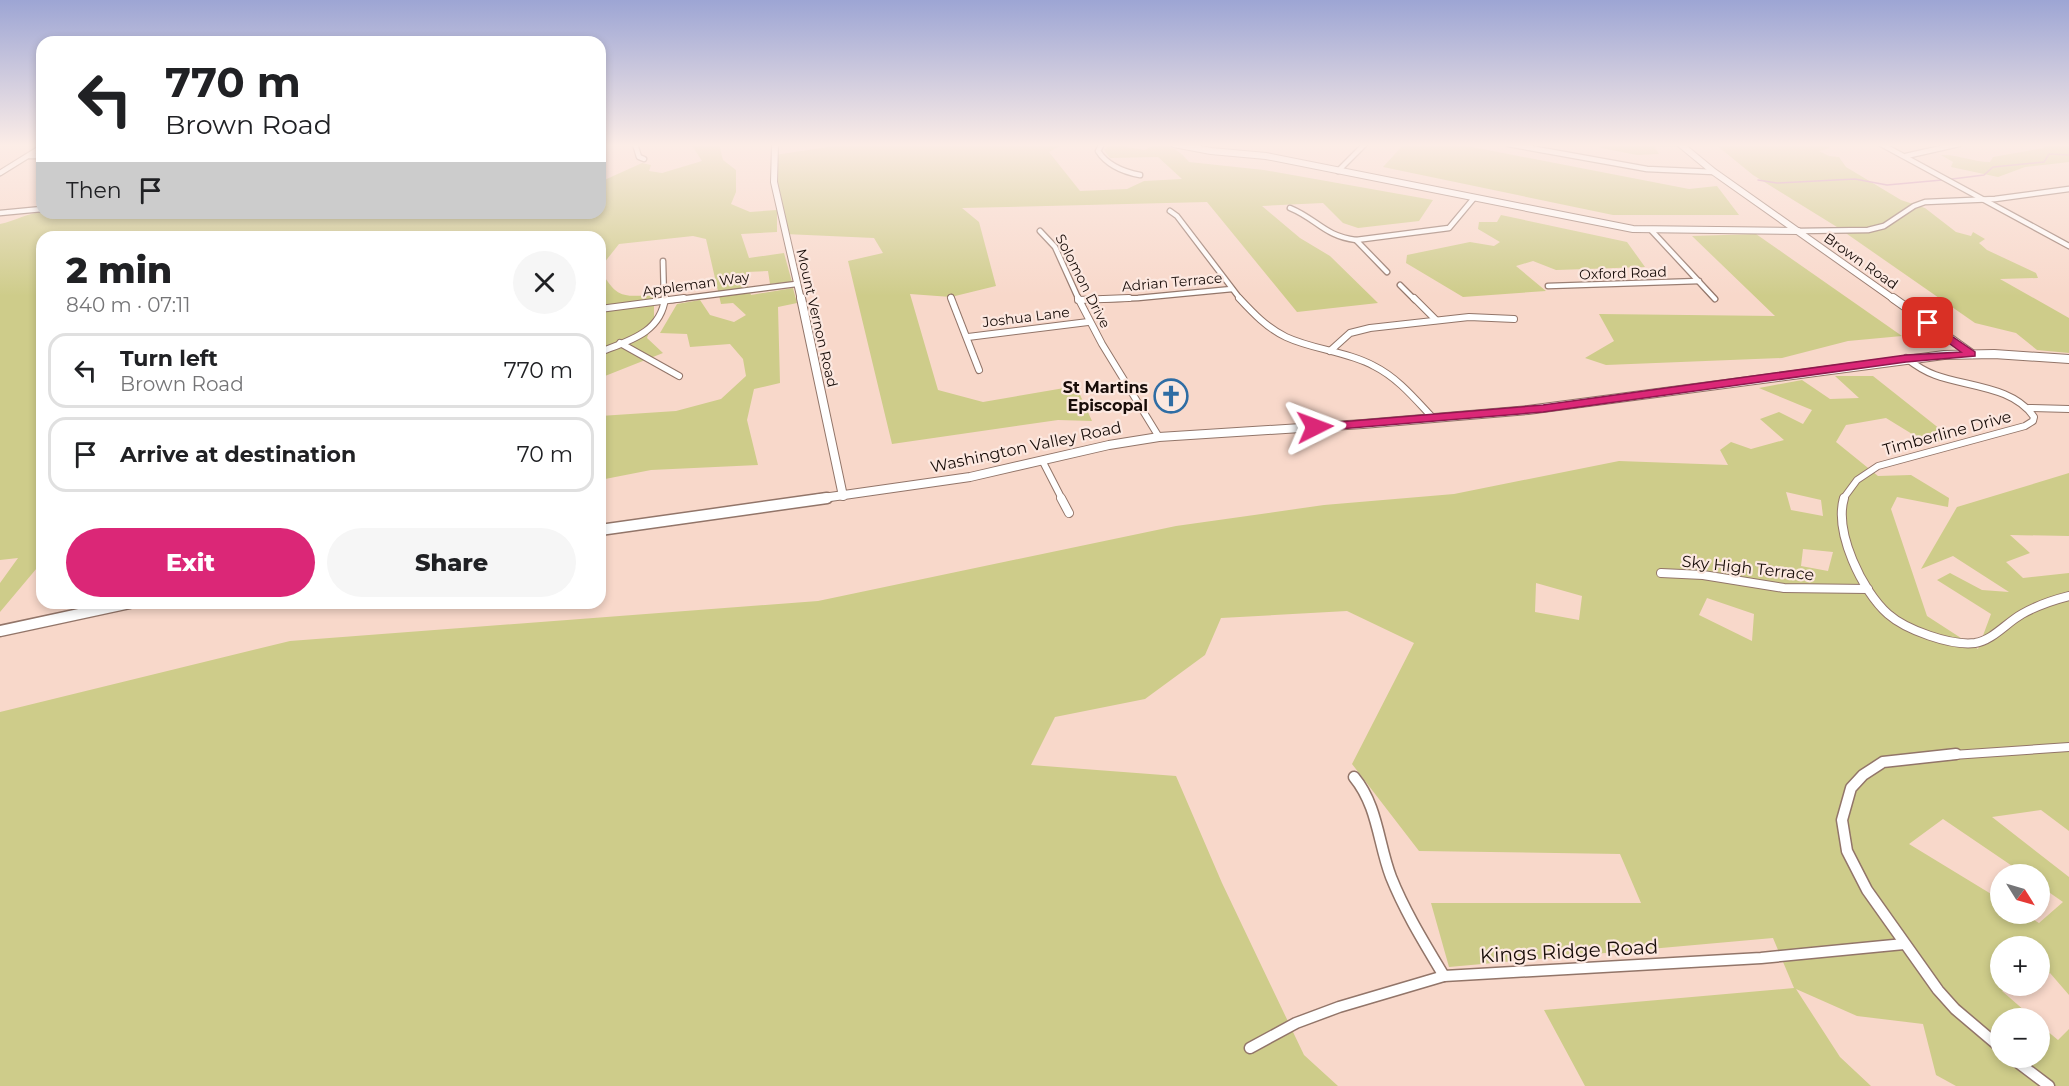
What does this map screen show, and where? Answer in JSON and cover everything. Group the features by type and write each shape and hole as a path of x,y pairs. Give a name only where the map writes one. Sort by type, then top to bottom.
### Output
{"street":[{"name":"Mount Vernon Road","path":"777,195 826,409 843,496"},
{"path":"1457,195 1616,226 1651,230 1798,231 1868,230 1884,226 1918,204 2026,195"},
{"name":"Brown Road","path":"1746,195 1972,354"},
{"path":"1975,195 2069,246"},
{"path":"1290,208 1299,211 1330,236 1356,240 1449,228 1474,198"},
{"path":"0,213 36,209"},
{"path":"1170,211 1177,216 1253,314 1276,331 1301,343 1370,364 1386,373 1433,418"},
{"path":"1651,230 1715,299"},
{"name":"Solomon Drive","path":"1040,231 1045,234 1061,259 1088,322 1159,436"},
{"path":"1356,240 1387,272"},
{"path":"606,349 644,332 662,315 663,261"},
{"name":"Oxford Road","path":"1548,286 1699,281"},
{"name":"Appleman Way","path":"606,308 796,284"},
{"path":"1400,285 1436,320"},
{"name":"Adrian Terrace","path":"1078,300 1166,296 1232,289"},
{"path":"951,297 979,370"},
{"path":"1330,351 1342,339 1359,330 1469,317 1514,319"},
{"name":"Joshua Lane","path":"968,337 1088,322"},
{"path":"620,343 679,376"},
{"name":"Washington Valley Road","path":"606,529 970,477 1044,462 1109,445 1159,436 1433,418 1612,400 1906,358 1972,354 2069,359"},
{"name":"Timberline Drive","path":"1906,358 1936,376 2006,396 2029,408 2034,417 2033,421 2025,426 1878,466 1867,471 1848,490 1842,507 1842,517 1847,540 1868,589 1881,607 1900,622 1931,635 1969,642 1988,640 2000,628 2022,614 2069,596"},
{"path":"2029,408 2069,409"},
{"path":"1044,462 1069,513"},
{"name":"Sky High Terrace","path":"1661,573 1703,575 1784,588 1868,589"},
{"path":"0,631 102,609"},
{"path":"1990,1039 1955,1009 1938,990 1867,890 1847,851 1842,820 1851,788 1878,764 1899,759 2069,747"},
{"path":"1354,777 1368,795 1383,855 1392,879 1444,976"},
{"name":"Kings Ridge Road","path":"1250,1048 1296,1023 1339,1007 1444,976 1761,958 1904,944"},
{"path":"2026,1068 2049,1086"}],"shaded area":[{"path":"606,195 735,195 731,204 750,212 777,210 777,232 741,234 749,258 784,253 792,282 770,284 768,271 746,272 751,295 793,288 797,303 778,307 780,383 754,389 747,420 758,465 651,470 606,479 606,416 676,411 721,399 746,376 743,359 730,344 690,347 687,334 660,333 677,304 700,300 710,315 734,322 746,315 733,303 721,304 706,239 693,236 619,244 606,260 606,231 36,231 36,569 0,612 0,583 18,558 0,560 0,224 36,213 36,219 606,219"},
{"path":"777,195 1403,195 1433,200 1419,221 1358,228 1343,223 1323,203 1262,206 1300,238 1330,256 1378,303 1297,312 1207,202 962,208 979,222 996,286 951,297 910,294 938,390 983,402 1076,386 1092,421 1058,420 892,444 848,261 883,253 874,238 785,234"},
{"path":"1516,195 1724,195 1739,215 1613,215"},
{"path":"1785,195 1892,195 1925,208 1956,232 1971,236 1973,232 1985,239 1979,243 1987,250 2036,273 2038,278 2000,279 2069,318 2069,353 2037,350 2016,333 1975,323 1837,227"},
{"path":"1501,215 1627,242 1645,267 1556,270 1533,261 1516,266 1546,291 1463,297 1406,263 1407,255 1470,242 1494,246 1500,242 1478,229 1479,222 1497,222"},
{"path":"1756,234 1902,336 1848,341 1782,358 1606,365 1585,358 1614,341 1599,314 1775,316 1692,236"},
{"path":"606,279 621,294 654,295 654,317 647,338 663,353 606,376"},
{"path":"1835,376 1873,376 1950,437 1930,445 1886,418 1846,425 1836,442 1878,476 1911,475 1949,498 1948,507 1897,497 1891,509 1927,616 1978,649 1991,614 1937,580 1950,573 1982,590 2009,592 1953,556 1921,569 1957,507 2069,473 2069,536 2010,535 2030,553 2006,562 2023,578 2069,573 2069,831 2041,810 1992,817 2069,877 2069,995 2050,973 2050,936 1990,936 1990,996 2008,996 2022,1008 1990,1008 1990,1068 2050,1068 2050,1033 2058,1040 2069,1029 2069,1086 1956,1086 1936,1075 1923,1024 1857,1016 1796,989 1840,1057 1871,1086 1585,1086 1544,1010 1794,988 1773,938 1449,967 1431,903 1641,903 1620,854 1419,851 1352,764 1414,643 1347,611 1221,618 1205,655 1145,699 1055,717 1031,765 1176,776 1222,883 1304,1055 1338,1086 0,1086 0,712 290,641 818,601 1176,526 1324,505 1454,494 1619,461 1728,465 1720,450 1731,442 1751,449 1784,440 1760,419 1779,412 1803,424 1812,410 1759,388 1802,380 1830,399 1859,398","holes":["1786,492 1821,500 1823,516 1791,510","1803,549 1833,552 1828,571 1801,566","1536,583 1582,596 1579,620 1535,612","1707,598 1754,614 1752,641 1699,615"]}],"place":[{"name":"St Martins Episcopal","path":"1171,396"}],"route":[{"path":"1315,427 1543,408 1906,358 1972,354 1928,323"}]}
